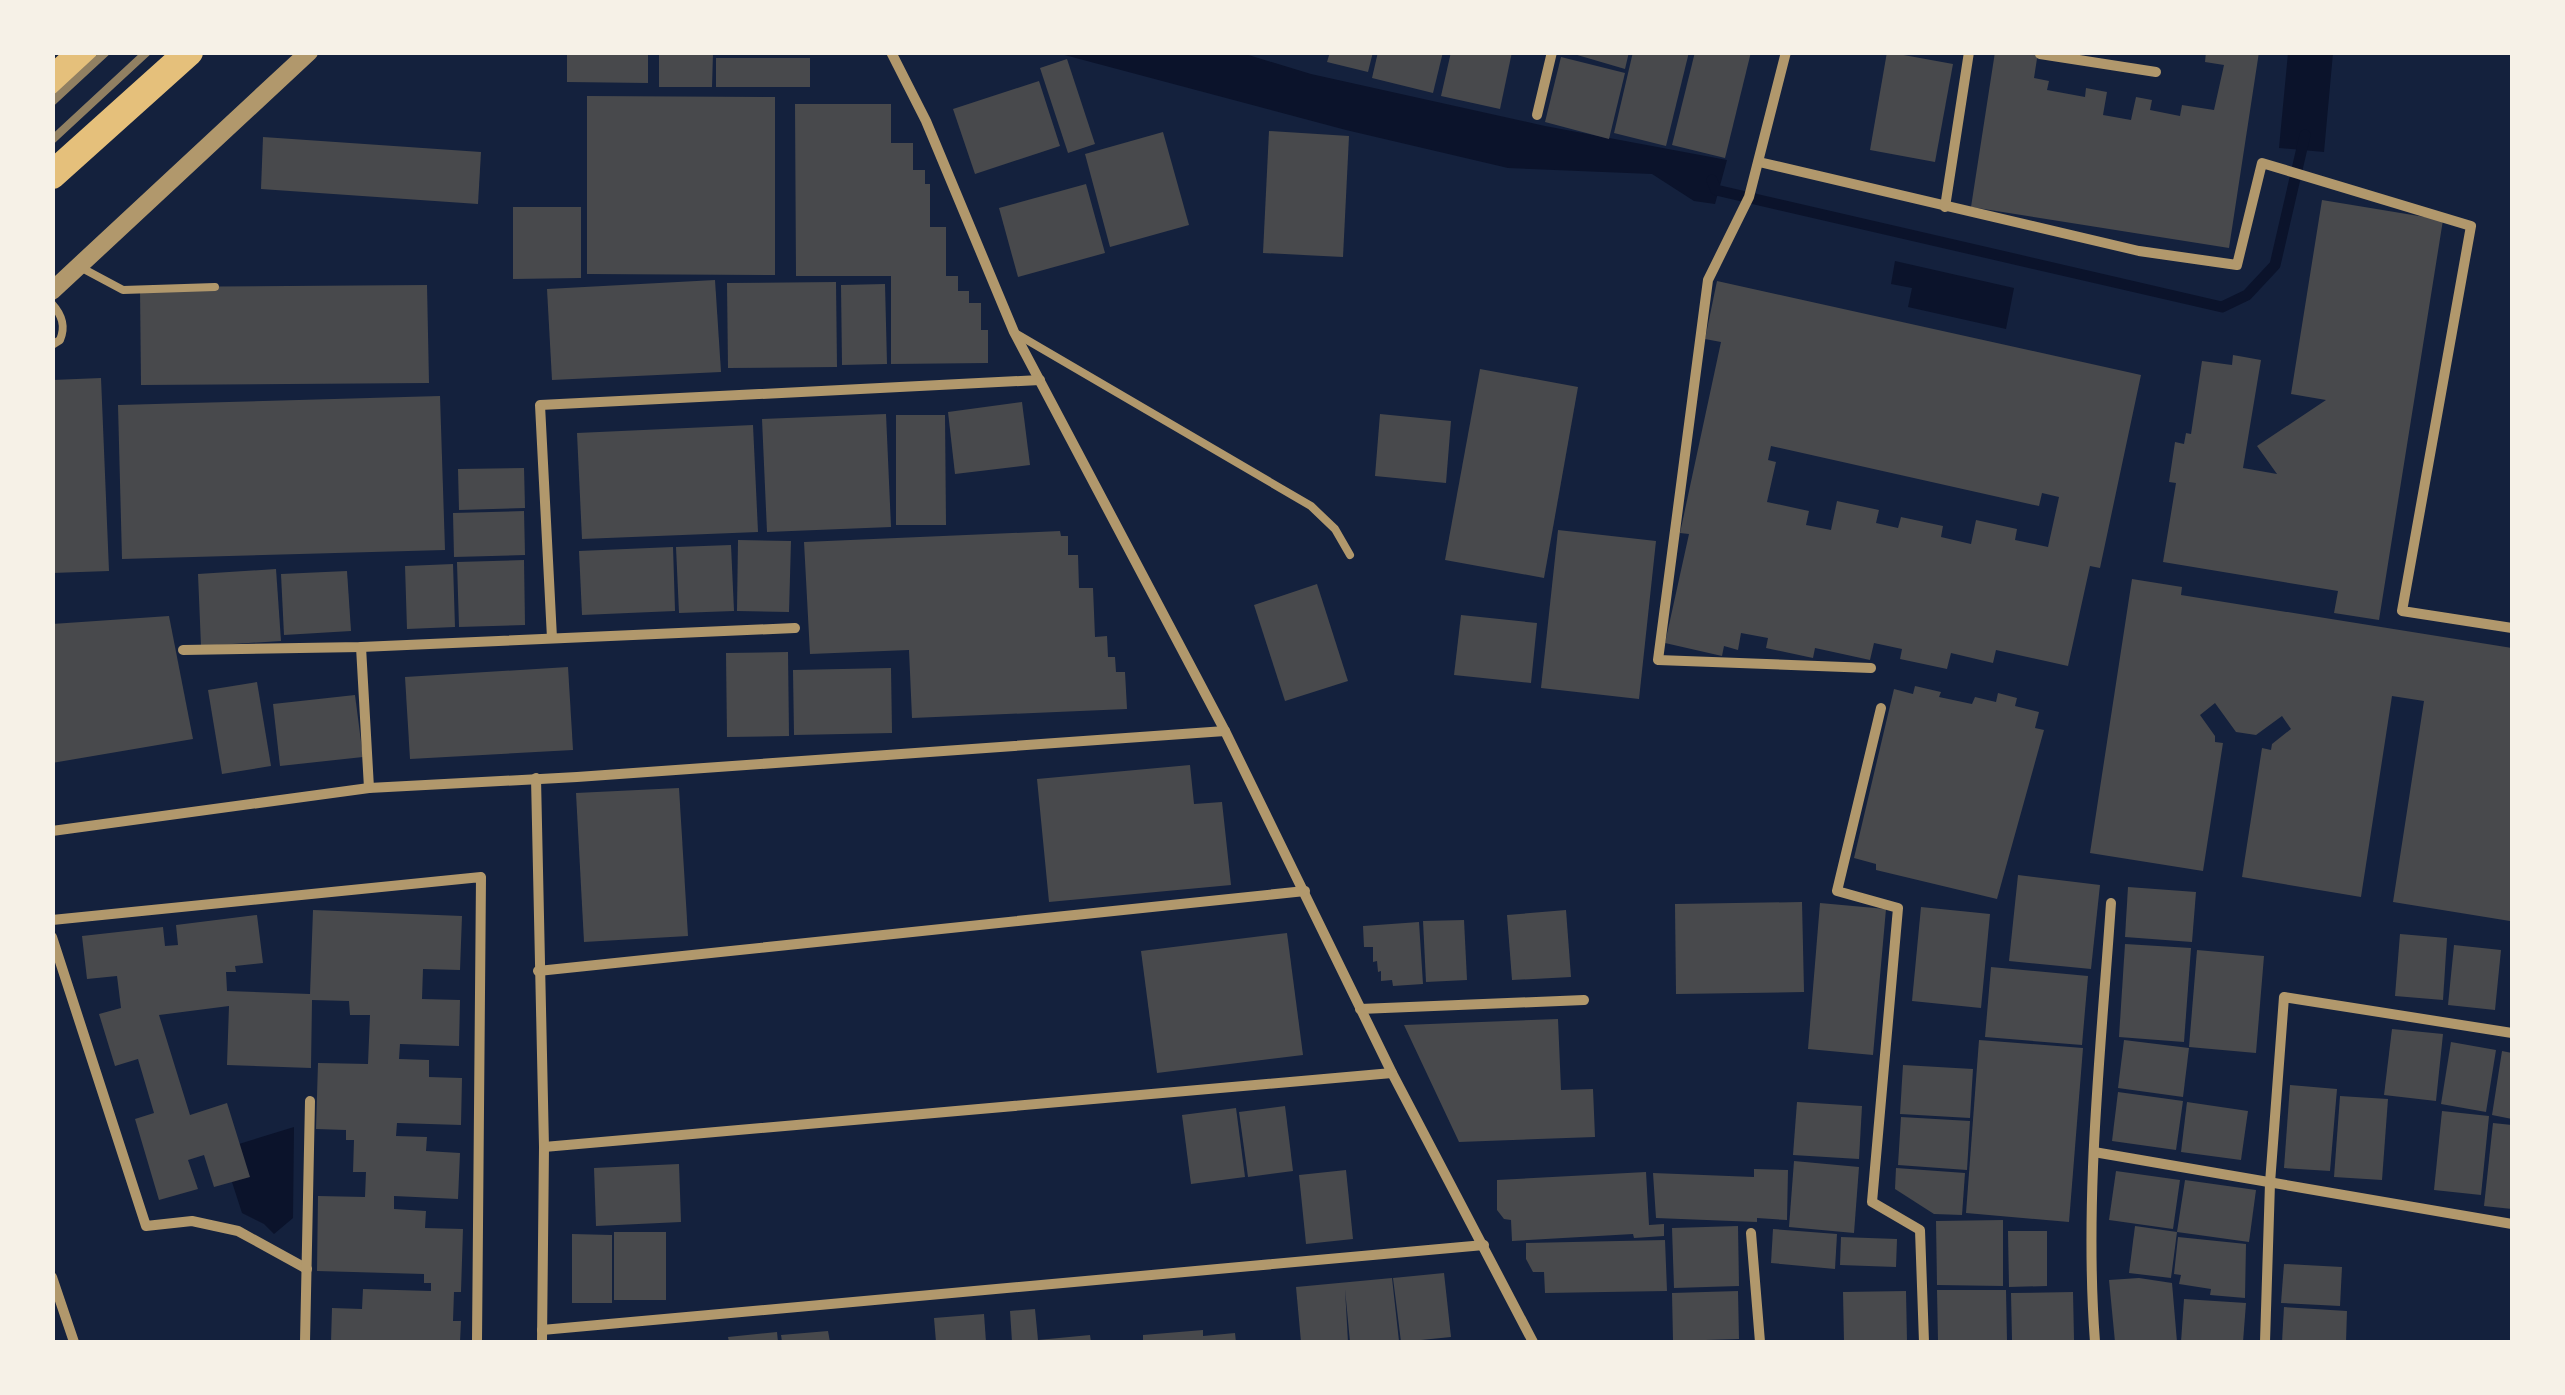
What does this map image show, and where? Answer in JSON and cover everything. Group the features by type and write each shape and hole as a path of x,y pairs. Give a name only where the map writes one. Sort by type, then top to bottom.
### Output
{"highway":[{"path":"52,80 83,52"},
{"path":"52,175 188,52"}],"street":[{"path":"52,291 309,52"},
{"path":"891,52 926,121 1014,332 1225,731 1392,1073 1533,1342"},
{"path":"1537,115 1552,52"},
{"path":"1786,52 1749,197 1708,280 1658,660 1871,668"},
{"path":"1946,207 1968,52"},
{"path":"2040,54 2156,72"},
{"path":"1759,162 2140,250 2236,266 2262,163 2471,226 2402,611 2512,628"},
{"path":"552,638 540,405 1040,380"},
{"path":"183,650 360,648 795,628"},
{"path":"360,648 370,788"},
{"path":"1881,708 1837,891 1898,908 1872,1202 1920,1230 1924,1342"},
{"path":"52,831 370,788 1225,731"},
{"path":"536,778 544,1147 542,1342"},
{"path":"52,920 481,877 477,1342"},
{"path":"538,971 1305,891"},
{"path":"2095,1342 2090,1282 2094,1152 2111,903"},
{"path":"52,937 146,1226 192,1221 238,1231 307,1269"},
{"path":"2266,1342 2270,1183 2284,997 2512,1033"},
{"path":"1360,1009 1584,1000"},
{"path":"544,1147 1392,1073"},
{"path":"305,1342 310,1102"},
{"path":"2094,1152 2512,1224"},
{"path":"1752,1233 1760,1342"},
{"path":"542,1330 1484,1245"},
{"path":"52,1278 74,1342"}],"lane":[{"path":"80,267 122,290 215,288"},
{"path":"52,304 63,328 60,340 52,345"},
{"path":"1014,332 1311,506 1335,529 1350,555"}],"water":[{"path":"1057,53 1242,53 1311,74 1545,126 1727,160 1715,204 1694,201 1652,174 1508,168 1346,130"},
{"path":"2288,53 2333,53 2324,152 2279,148"},
{"path":"1895,261 2014,288 2006,329 1908,307 1912,288 1891,284"},
{"path":"294,1127 293,1218 274,1234 242,1213 232,1182 239,1144"}],"building":[{"path":"567,52 648,52 648,83 567,82"},
{"path":"659,52 713,53 712,87 659,87"},
{"path":"1330,52 1373,52 1368,72 1327,62"},
{"path":"1378,52 1443,52 1433,93 1372,78"},
{"path":"1451,52 1512,52 1500,109 1441,96"},
{"path":"1567,52 1629,52 1625,69"},
{"path":"1633,52 1689,52 1666,146 1614,133"},
{"path":"1695,52 1751,52 1725,158 1672,145"},
{"path":"1887,52 1953,64 1935,162 1870,150"},
{"path":"1995,52 2038,52 2034,78 2049,81 2047,90 2085,97 2086,88 2107,92 2103,115 2131,120 2136,97 2152,100 2150,110 2180,116 2182,105 2214,110 2224,65 2205,62 2206,52 2259,52 2229,248 1971,207"},
{"path":"1561,57 1625,73 1609,139 1545,122"},
{"path":"716,58 810,58 810,87 716,87"},
{"path":"1067,59 1095,144 1068,153 1040,68"},
{"path":"1039,81 1060,146 975,174 953,109"},
{"path":"587,96 775,97 775,275 587,274"},
{"path":"795,104 891,104 891,143 913,143 913,170 925,170 925,184 930,184 930,227 946,227 946,276 958,276 958,291 969,291 969,303 981,303 981,330 988,330 988,363 891,364 891,276 796,276"},
{"path":"1269,131 1349,136 1343,257 1263,253"},
{"path":"1163,132 1189,225 1110,247 1085,154"},
{"path":"263,137 481,152 478,204 261,189"},
{"path":"1086,184 1105,253 1018,277 999,208"},
{"path":"2322,200 2443,220 2379,620 2334,613 2338,591 2163,562 2176,483 2169,482 2175,442 2184,444 2186,433 2191,434 2202,361 2232,365 2233,355 2261,360 2243,468 2277,474 2257,446 2326,400 2291,394"},
{"path":"513,207 581,207 581,278 513,279"},
{"path":"715,280 721,372 552,380 547,289"},
{"path":"1717,281 2141,375 2100,568 2090,566 2068,666 1996,650 1993,663 1951,653 1947,669 1900,659 1902,649 1874,643 1870,660 1815,648 1813,658 1766,648 1768,638 1741,633 1738,650 1724,646 1722,656 1665,643 1689,534 1680,533 1721,342 1705,339","holes":["1771,446 2039,506 2042,493 2059,497 2048,547 2015,540 2017,529 1976,520 1971,544 1941,537 1943,526 1901,517 1898,528 1876,523 1879,510 1837,501 1831,530 1806,525 1809,511 1767,502 1776,462 1768,460"]},
{"path":"836,282 837,367 728,368 727,283"},
{"path":"885,284 887,364 842,365 841,285"},
{"path":"427,285 429,383 141,385 140,287"},
{"path":"1480,369 1578,387 1544,578 1445,560"},
{"path":"101,378 109,571 52,573 52,380"},
{"path":"440,396 445,550 122,559 118,405"},
{"path":"1022,402 1030,465 955,474 948,412"},
{"path":"886,414 891,527 767,532 762,419"},
{"path":"1380,414 1451,421 1446,483 1375,476"},
{"path":"896,415 945,415 946,525 896,525"},
{"path":"753,425 758,532 582,539 577,433"},
{"path":"524,468 525,508 459,510 458,469"},
{"path":"524,511 525,555 454,557 453,513"},
{"path":"1558,530 1656,541 1639,699 1541,688"},
{"path":"1060,531 1061,536 1068,536 1068,555 1078,555 1079,588 1093,588 1095,637 1107,636 1108,657 1115,657 1116,672 1125,672 1127,709 912,718 909,650 810,654 804,542"},
{"path":"738,540 791,541 789,612 737,611"},
{"path":"731,545 734,611 679,613 676,547"},
{"path":"673,547 675,611 582,615 579,551"},
{"path":"524,560 525,625 459,627 457,562"},
{"path":"453,564 455,627 407,629 405,566"},
{"path":"276,569 281,641 201,646 198,574"},
{"path":"347,571 351,631 284,635 281,574"},
{"path":"2132,579 2182,587 2181,595 2512,648 2510,921 2393,902 2424,701 2392,696 2361,897 2242,877 2262,748 2271,750 2272,744 2291,729 2282,716 2256,735 2236,732 2215,703 2200,715 2215,742 2223,743 2203,871 2090,853"},
{"path":"1317,584 1348,681 1285,701 1254,605"},
{"path":"1461,615 1537,623 1531,683 1454,675"},
{"path":"169,616 193,739 52,763 52,624"},
{"path":"788,652 789,736 727,737 726,653"},
{"path":"568,667 573,750 410,759 405,677"},
{"path":"891,668 892,733 794,735 793,670"},
{"path":"257,682 271,766 222,774 208,690"},
{"path":"1915,686 1941,692 1939,697 1972,704 1975,697 1996,702 1998,693 2017,698 2015,706 2039,712 2035,728 2044,730 1997,899 1876,870 1876,864 1854,858 1894,689 1913,694"},
{"path":"355,695 363,757 280,766 273,704"},
{"path":"1190,765 1194,804 1222,802 1231,885 1049,902 1037,779"},
{"path":"679,788 688,936 584,942 576,793"},
{"path":"2018,875 2100,885 2091,969 2009,961"},
{"path":"2128,887 2196,892 2192,942 2125,937"},
{"path":"1802,902 1804,992 1676,994 1675,904"},
{"path":"1820,903 1886,909 1873,1055 1808,1049"},
{"path":"1921,907 1990,914 1981,1008 1912,1001"},
{"path":"313,910 462,916 460,970 423,969 422,999 460,1000 459,1046 400,1044 399,1059 429,1060 429,1077 462,1078 461,1125 397,1123 396,1136 427,1137 426,1151 460,1153 458,1199 394,1196 394,1209 426,1211 425,1228 463,1229 461,1292 454,1292 453,1321 461,1321 460,1342 331,1342 332,1308 362,1309 363,1289 431,1291 431,1283 424,1283 424,1274 317,1271 318,1196 365,1197 366,1172 353,1172 354,1140 346,1140 346,1130 316,1129 318,1063 368,1064 370,1015 350,1015 349,1001 312,1000 311,1068 227,1065 229,1006 159,1015 190,1115 227,1103 250,1177 214,1187 204,1155 188,1160 198,1189 159,1200 135,1119 154,1113 138,1059 115,1066 99,1014 121,1008 117,976 87,979 82,936 163,927 165,946 178,945 176,925 257,915 263,963 235,966 236,972 226,972 227,991 310,994"},
{"path":"1566,910 1571,977 1512,980 1507,915"},
{"path":"1464,920 1467,980 1426,982 1423,921"},
{"path":"1419,922 1423,984 1393,986 1392,980 1381,981 1377,961 1373,962 1373,947 1364,947 1363,926"},
{"path":"1287,933 1303,1055 1157,1073 1141,951"},
{"path":"2400,934 2447,938 2443,1000 2395,996"},
{"path":"2125,944 2191,948 2184,1042 2119,1037"},
{"path":"2454,945 2501,950 2495,1010 2448,1005"},
{"path":"2197,950 2264,956 2256,1053 2189,1047"},
{"path":"1991,967 2088,976 2082,1045 1985,1037"},
{"path":"1558,1019 1561,1090 1593,1089 1595,1137 1459,1142 1404,1025"},
{"path":"2392,1029 2443,1034 2436,1101 2384,1095"},
{"path":"1979,1040 2083,1048 2069,1222 1966,1213"},
{"path":"2124,1040 2189,1048 2183,1097 2118,1088"},
{"path":"2451,1042 2496,1050 2486,1112 2441,1104"},
{"path":"2502,1051 2512,1053 2512,1119 2492,1115"},
{"path":"1903,1065 1973,1069 1970,1118 1900,1114"},
{"path":"2290,1085 2337,1089 2330,1171 2284,1168"},
{"path":"2118,1092 2183,1101 2176,1150 2112,1141"},
{"path":"2340,1096 2388,1099 2382,1180 2334,1177"},
{"path":"1797,1102 1862,1106 1859,1159 1793,1155"},
{"path":"2187,1102 2248,1111 2241,1160 2181,1152"},
{"path":"1285,1106 1293,1171 1248,1177 1239,1112"},
{"path":"1236,1108 1245,1177 1191,1184 1182,1115"},
{"path":"2442,1111 2489,1116 2481,1195 2434,1190"},
{"path":"1901,1117 1970,1121 1967,1170 1898,1165"},
{"path":"2493,1123 2512,1125 2512,1209 2484,1206"},
{"path":"1794,1161 1859,1167 1854,1233 1789,1227"},
{"path":"679,1164 681,1222 596,1226 594,1168"},
{"path":"1896,1168 1965,1173 1962,1215 1934,1214 1895,1189"},
{"path":"1754,1169 1788,1170 1787,1220 1656,1218 1653,1173 1754,1177"},
{"path":"1346,1170 1353,1239 1306,1244 1299,1175"},
{"path":"2116,1171 2180,1180 2173,1229 2109,1220"},
{"path":"1646,1172 1649,1225 1664,1224 1664,1236 1634,1238 1633,1234 1512,1241 1511,1220 1504,1219 1497,1210 1497,1180"},
{"path":"2185,1180 2256,1190 2249,1242 2177,1232"},
{"path":"2003,1220 2003,1286 1937,1285 1936,1221"},
{"path":"1738,1226 1739,1286 1674,1288 1672,1228"},
{"path":"2135,1226 2177,1232 2171,1278 2129,1273"},
{"path":"1773,1229 1837,1234 1835,1269 1771,1263"},
{"path":"2008,1231 2047,1231 2047,1286 2009,1287"},
{"path":"614,1232 666,1232 666,1300 614,1300"},
{"path":"572,1234 612,1235 612,1303 572,1303"},
{"path":"1841,1237 1897,1239 1896,1267 1840,1265"},
{"path":"2178,1237 2246,1244 2245,1298 2210,1295 2211,1289 2179,1284 2181,1275 2174,1274"},
{"path":"1665,1240 1667,1291 1545,1293 1544,1272 1533,1272 1526,1259 1526,1243"},
{"path":"2284,1264 2342,1267 2340,1306 2281,1303"},
{"path":"1444,1273 1451,1337 1401,1342 1393,1278"},
{"path":"1392,1278 1399,1341 1350,1342 1345,1289 1348,1342 1301,1342 1296,1287"},
{"path":"2139,1278 2172,1283 2177,1342 2115,1342 2109,1280"},
{"path":"1937,1290 2006,1290 2007,1341 1938,1341"},
{"path":"1738,1291 1739,1339 1673,1341 1672,1293"},
{"path":"1906,1291 1907,1342 1844,1342 1843,1292"},
{"path":"2073,1292 2074,1340 2012,1340 2011,1293"},
{"path":"2184,1299 2246,1303 2243,1342 2181,1342"},
{"path":"2284,1307 2347,1311 2346,1342 2282,1342"},
{"path":"1035,1309 1038,1340 1090,1335 1091,1342 1012,1342 1010,1311"},
{"path":"984,1314 986,1342 936,1342 934,1318"},
{"path":"1203,1330 1203,1336 1235,1333 1236,1342 1143,1342 1143,1335"},
{"path":"828,1331 830,1342 782,1342 781,1335"},
{"path":"777,1332 778,1342 729,1342 728,1337"}],"waterway":[{"path":"1712,180 1716,190 2222,307 2247,295 2275,265 2305,135"}],"railway":[{"path":"52,102 106,52"},
{"path":"52,140 147,52"}]}
